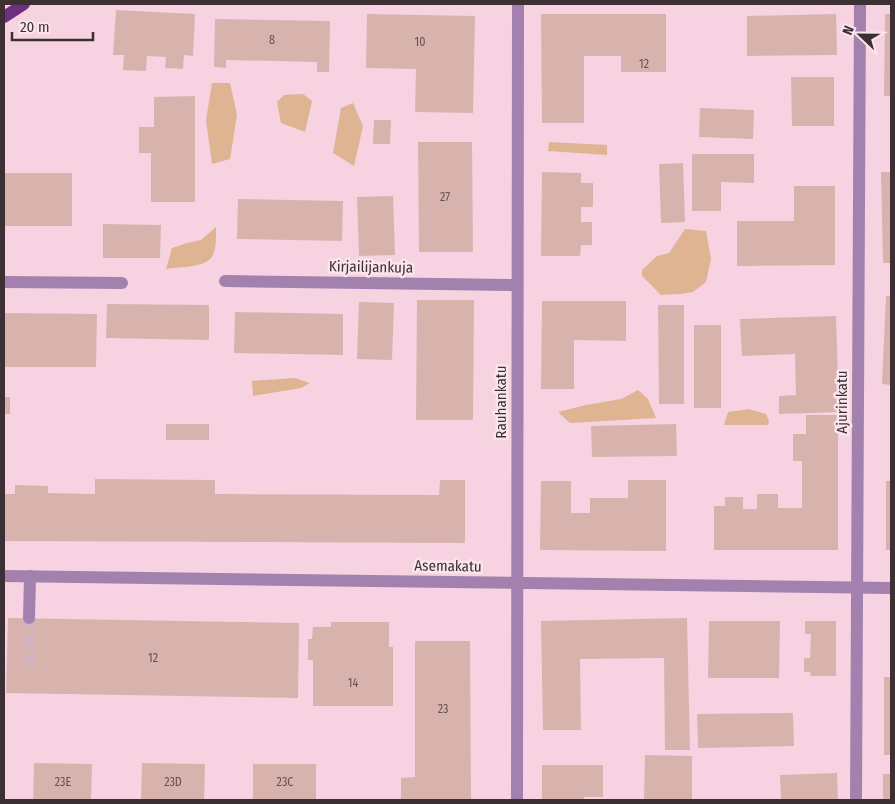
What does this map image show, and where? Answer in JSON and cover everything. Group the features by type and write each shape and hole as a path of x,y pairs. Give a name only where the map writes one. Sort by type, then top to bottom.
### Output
{"main road":[{"path":"4,17 24,4"}],"street":[{"name":"Rauhankatu","path":"517,800 518,4"},
{"name":"Ajurinkatu","path":"856,800 860,4"},
{"name":"Kirjailijankuja","path":"225,281 518,285"},
{"path":"4,282 122,282"},
{"name":"Asemakatu","path":"4,576 891,588"},
{"path":"29,618 30,576"}],"shaded area":[{"path":"212,83 230,83 237,115 230,159 212,164 206,120"},
{"path":"303,94 312,101 305,132 281,123 277,102 284,95"},
{"path":"353,103 363,126 354,166 333,153 341,108"},
{"path":"549,142 607,145 607,155 548,151"},
{"path":"216,227 216,243 211,258 202,264 166,269 172,248 201,240"},
{"path":"685,229 706,231 711,259 706,282 693,292 661,295 642,276 642,270 657,256 669,253"},
{"path":"295,378 310,383 301,388 253,396 252,381"},
{"path":"638,390 648,399 656,418 570,423 558,412 621,399"},
{"path":"749,409 766,414 769,421 768,425 724,425 728,412"}],"building":[{"path":"116,10 195,14 193,56 184,55 183,69 165,68 166,57 147,56 146,71 123,70 124,55 113,55"},
{"path":"367,14 475,16 473,113 415,112 416,69 366,68"},
{"path":"541,14 666,14 666,72 621,72 621,56 584,56 584,123 542,123"},
{"path":"836,14 837,55 747,56 747,16"},
{"path":"885,14 891,14 891,96 884,96"},
{"path":"215,19 330,21 329,72 317,72 317,62 226,60 226,68 214,67"},
{"path":"791,77 834,77 834,126 792,126"},
{"path":"195,96 195,202 151,202 151,153 139,153 139,127 154,127 154,97"},
{"path":"700,108 754,110 753,139 699,137"},
{"path":"374,120 391,120 390,144 373,144"},
{"path":"418,142 472,142 473,252 419,252"},
{"path":"692,154 754,154 754,183 721,182 721,211 692,211"},
{"path":"683,163 685,222 661,223 659,164"},
{"path":"542,172 581,173 581,183 593,183 593,207 581,207 581,222 592,222 592,245 581,245 580,256 541,256"},
{"path":"881,172 891,172 891,263 883,263"},
{"path":"4,173 72,173 72,226 4,226"},
{"path":"794,186 835,186 835,265 737,266 737,221 794,221"},
{"path":"393,196 395,255 359,256 357,197"},
{"path":"238,199 343,201 342,241 237,239"},
{"path":"103,224 161,225 160,258 103,258"},
{"path":"886,296 891,296 891,385 882,384"},
{"path":"417,300 474,300 473,420 416,420"},
{"path":"542,301 626,301 626,341 574,340 574,389 541,389"},
{"path":"359,302 394,303 392,360 357,359"},
{"path":"107,304 209,305 209,340 106,338"},
{"path":"658,305 684,305 684,404 659,404"},
{"path":"235,312 343,314 343,355 234,353"},
{"path":"4,313 97,314 96,367 4,367"},
{"path":"836,316 839,412 779,414 779,396 796,395 795,354 742,356 740,319"},
{"path":"694,325 721,325 721,408 694,408"},
{"path":"4,397 10,397 10,414 4,414"},
{"path":"806,415 838,415 838,550 714,550 714,506 725,506 725,497 743,497 743,509 757,509 757,494 778,494 778,508 802,508 802,461 793,461 793,434 806,434"},
{"path":"166,424 209,424 209,440 166,440"},
{"path":"676,424 677,456 592,457 591,426"},
{"path":"95,479 215,480 215,494 439,495 440,480 465,480 465,543 4,541 4,494 15,494 15,485 48,486 48,493 95,494"},
{"path":"628,480 666,480 666,551 540,550 541,481 571,481 571,513 590,513 590,498 628,498"},
{"path":"886,481 891,481 891,550 886,550"},
{"path":"8,618 299,623 298,698 6,693"},
{"path":"687,618 690,750 665,750 664,658 580,659 581,730 543,730 541,621"},
{"path":"709,621 780,621 779,678 708,678"},
{"path":"805,621 836,621 836,676 811,676 810,672 804,672 804,658 810,658 811,634 805,634"},
{"path":"331,622 389,622 389,647 393,647 393,706 313,706 313,660 308,660 308,639 312,639 313,627 331,627"},
{"path":"415,641 470,641 471,800 401,800 401,778 415,777"},
{"path":"884,677 891,677 891,755 884,755"},
{"path":"793,713 794,746 698,748 697,714"},
{"path":"645,755 692,756 692,800 644,800"},
{"path":"34,763 92,764 91,800 33,800"},
{"path":"142,763 205,764 204,800 141,800"},
{"path":"253,764 316,764 316,800 253,800"},
{"path":"542,765 603,765 603,797 584,797 584,800 542,800"},
{"path":"837,773 838,800 781,800 780,775"},
{"path":"883,774 891,774 891,800 883,800"}],"tunnel":[{"path":"29,618 30,670"}]}
